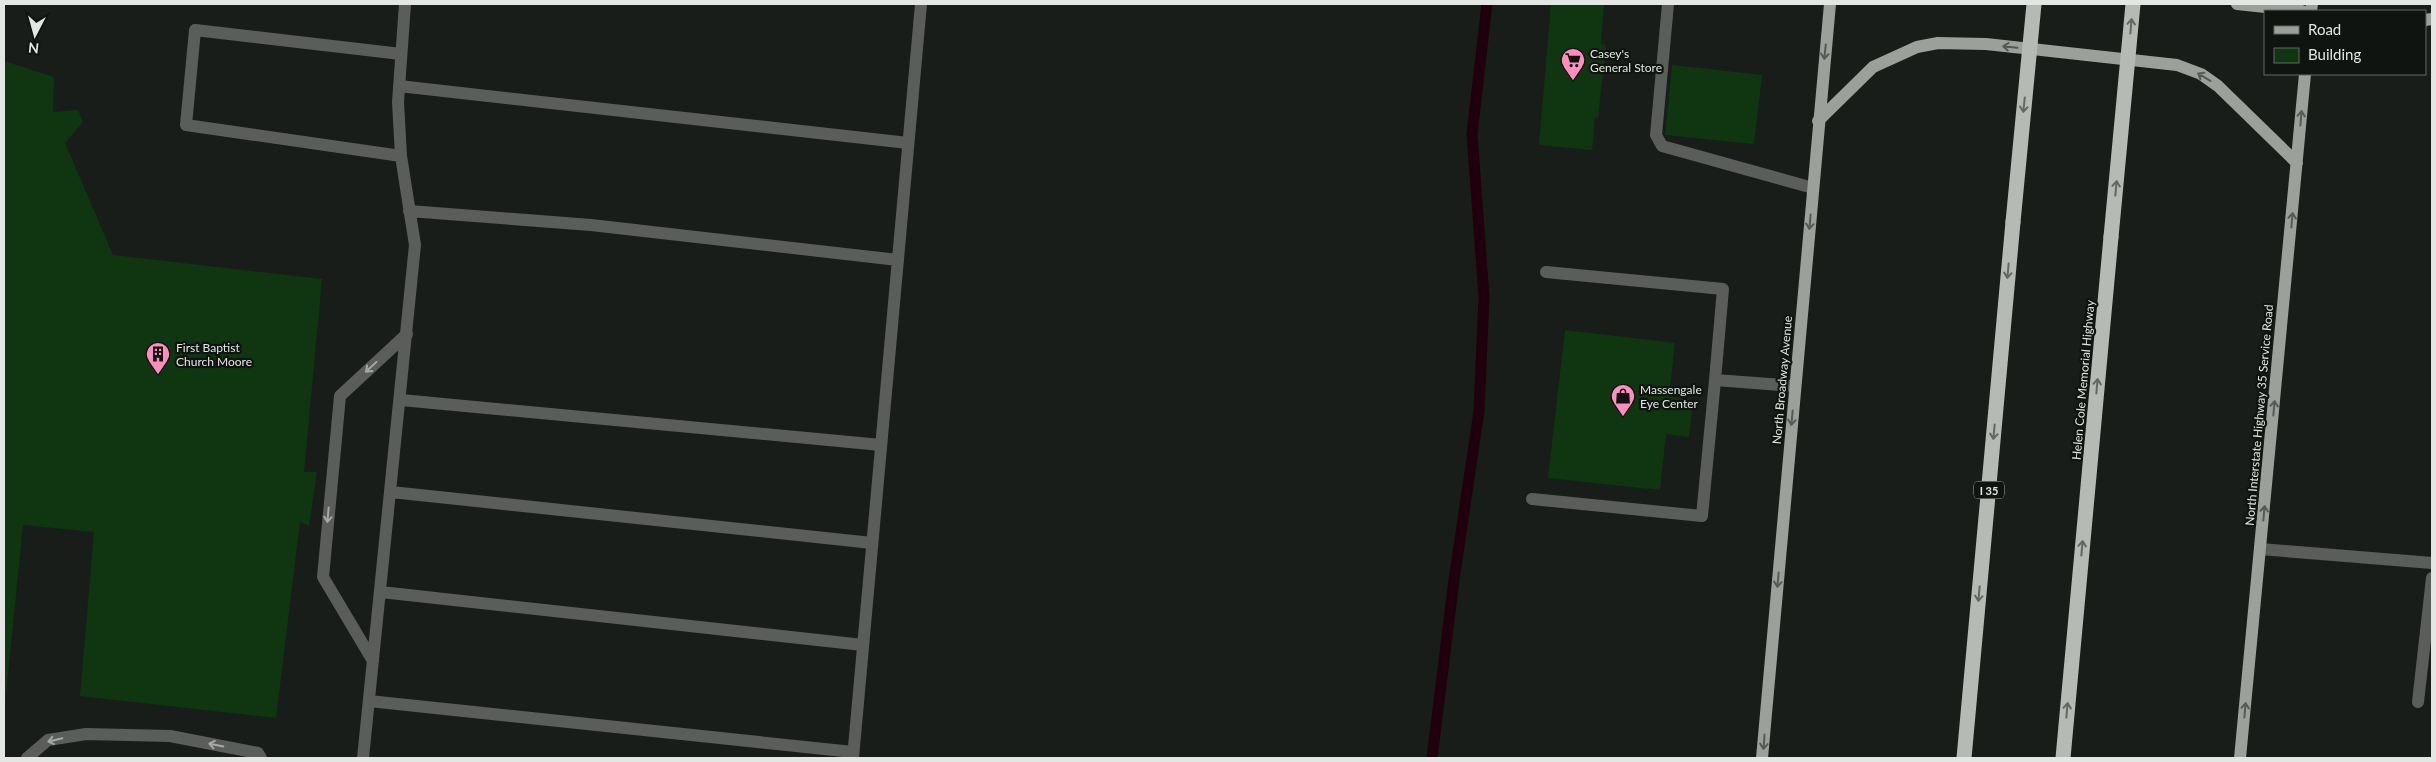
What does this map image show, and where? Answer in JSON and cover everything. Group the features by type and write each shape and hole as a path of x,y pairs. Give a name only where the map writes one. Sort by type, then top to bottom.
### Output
{"highway":[{"name":"I 35","path":"1964,758 2034,4"},
{"name":"Helen Cole Memorial Highway","path":"2062,758 2133,4"}],"main road":[{"name":"North Broadway Avenue","path":"1762,758 1830,4"},
{"path":"2236,4 2293,10"},
{"path":"1818,121 1873,67 1898,55 1917,47 1938,44 1986,44 2178,65 2201,74 2218,86 2297,163"},
{"name":"North Interstate Highway 35 Service Road","path":"2240,758 2306,75"}],"lane":[{"path":"363,758 401,400 415,245 401,156 399,86 405,4"},
{"path":"369,701 853,755 921,4"},
{"path":"1668,4 1656,135 1662,146 1813,188"},
{"path":"401,54 196,30 186,125 401,156"},
{"path":"399,86 908,143"},
{"path":"409,211 591,225 898,260"},
{"path":"1532,499 1702,516 1723,289 1546,272"},
{"path":"373,661 322,577 340,396 407,334"},
{"path":"1715,380 1795,386"},
{"path":"401,400 881,446"},
{"path":"391,492 872,543"},
{"path":"2260,549 2432,563"},
{"path":"2418,702 2432,578"},
{"path":"381,592 863,645"},
{"path":"27,758 48,740 86,734 170,736 258,753 261,758"}],"building":[{"name":"Casey's General Store","path":"1551,4 1604,4 1601,44 1606,45 1598,118 1595,117 1592,150 1539,145"},
{"name":"First Baptist Church Moore","path":"4,61 54,77 53,112 78,110 83,122 65,143 113,255 322,279 304,472 317,472 309,526 300,522 276,718 80,696 94,532 23,525 4,713"},
{"name":"Casey's General Store","path":"1672,65 1762,75 1754,144 1665,135"},
{"name":"Massengale Eye Center","path":"1565,330 1675,343 1669,397 1693,400 1689,437 1666,434 1660,490 1548,478"}],"waterway":[{"path":"1432,758 1454,580 1479,411 1484,297 1472,134 1487,4"}],"place":[{"name":"Casey's General Store","path":"1573,81"},
{"name":"First Baptist Church Moore","path":"158,375"},
{"name":"Massengale Eye Center","path":"1623,417"}]}
